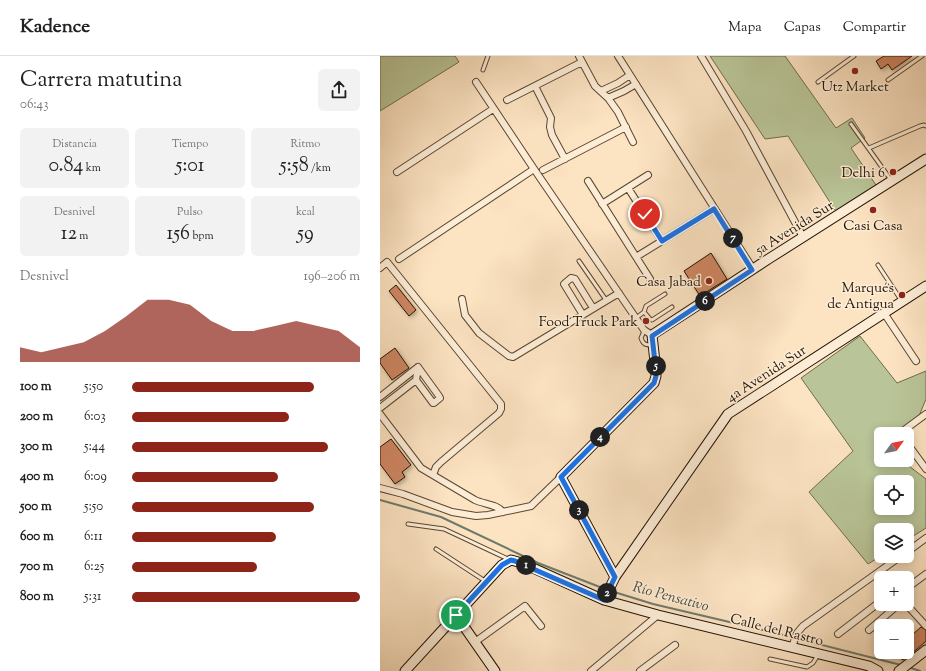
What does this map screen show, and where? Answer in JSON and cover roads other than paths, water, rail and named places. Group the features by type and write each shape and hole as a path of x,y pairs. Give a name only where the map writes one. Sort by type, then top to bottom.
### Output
{"street":[{"path":"618,56 752,270"},
{"path":"701,56 746,131 803,237"},
{"path":"507,100 535,86 580,59 595,86 608,98 618,112 633,142"},
{"path":"601,91 618,83 630,75"},
{"path":"380,488 460,514 476,516 530,506 561,477 654,383 656,376 650,337 476,82"},
{"path":"608,98 636,84"},
{"path":"535,86 551,118 550,127 552,135 565,159"},
{"path":"397,172 493,108"},
{"path":"543,170 626,127"},
{"name":"5a Avenida Sur","path":"650,337 926,159"},
{"path":"399,259 534,169"},
{"path":"602,204 648,175"},
{"path":"588,181 650,279"},
{"path":"628,188 662,241"},
{"path":"636,257 714,209"},
{"path":"380,268 387,262 501,404 499,413 441,462 436,467 433,475"},
{"path":"583,314 564,284 571,278 575,279 593,308"},
{"name":"4a Avenida Sur","path":"605,598 614,576 728,414 925,287"},
{"path":"462,299 465,315 479,333 505,353 513,356 619,293"},
{"path":"884,313 916,361"},
{"path":"416,380 433,403 439,399 439,396 418,367"},
{"path":"380,408 416,380 418,367"},
{"path":"380,397 418,367"},
{"path":"380,414 421,468 482,504 497,507 503,512"},
{"path":"910,427 926,414"},
{"path":"914,453 926,469"},
{"path":"561,477 614,576"},
{"path":"914,547 926,538"},
{"path":"405,671 502,565 511,560"},
{"name":"Calle del Rastro","path":"511,560 605,598 658,614 792,645 818,654 869,666 878,671"},
{"path":"879,571 891,563"},
{"path":"914,583 926,574"},
{"path":"792,645 803,626 874,575"},
{"path":"475,642 525,606 541,626"},
{"path":"838,634 874,606"},
{"path":"869,630 891,611"},
{"path":"912,611 926,626"},
{"path":"591,671 658,614"},
{"path":"456,615 495,671"},
{"path":"640,671 675,645"},
{"path":"900,671 926,650"}],"lane":[{"path":"483,70 488,56"},
{"path":"818,82 854,56"},
{"path":"888,80 922,56"},
{"path":"851,124 892,181"},
{"path":"869,148 920,126 926,126"},
{"path":"579,261 606,300"},
{"path":"878,265 902,301"},
{"path":"636,318 644,312 646,306 665,294"},
{"path":"644,312 652,320 672,307"},
{"path":"408,524 444,529 511,560"},
{"path":"436,549 486,582"},
{"path":"770,659 807,667 813,663 818,654"}],"waterway":[{"name":"Río Pensativo","path":"380,500 441,517 538,563 605,589"},
{"name":"Río Pensativo","path":"611,591 653,604 901,665"},
{"name":"Río Pensativo","path":"908,667 920,671"}],"place":[{"name":"Utz Market","path":"855,71"},
{"name":"Delhi 6","path":"893,172"},
{"name":"Casi Casa","path":"873,210"},
{"name":"Casa Jabad","path":"709,281"},
{"name":"Marqués de Antigua","path":"902,295"},
{"name":"Food Truck Park","path":"646,321"}]}
